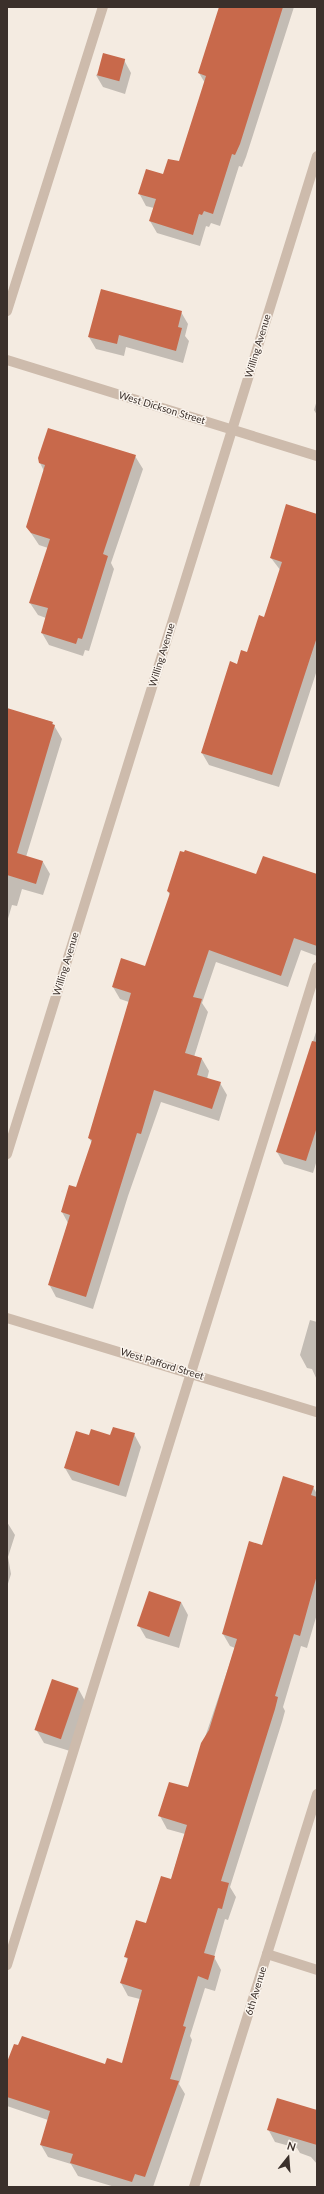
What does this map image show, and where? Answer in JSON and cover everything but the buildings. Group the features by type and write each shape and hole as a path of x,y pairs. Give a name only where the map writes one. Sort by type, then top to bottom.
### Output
{"street":[{"path":"7,311 103,7"},
{"name":"Willing Avenue","path":"7,1154 317,156"},
{"name":"West Dickson Street","path":"7,360 317,456"},
{"path":"7,1966 190,1372 317,968"},
{"name":"West Pafford Street","path":"7,1318 190,1372 317,1412"},
{"name":"6th Avenue","path":"194,2187 317,1794"},
{"path":"267,1954 317,1970"}]}
